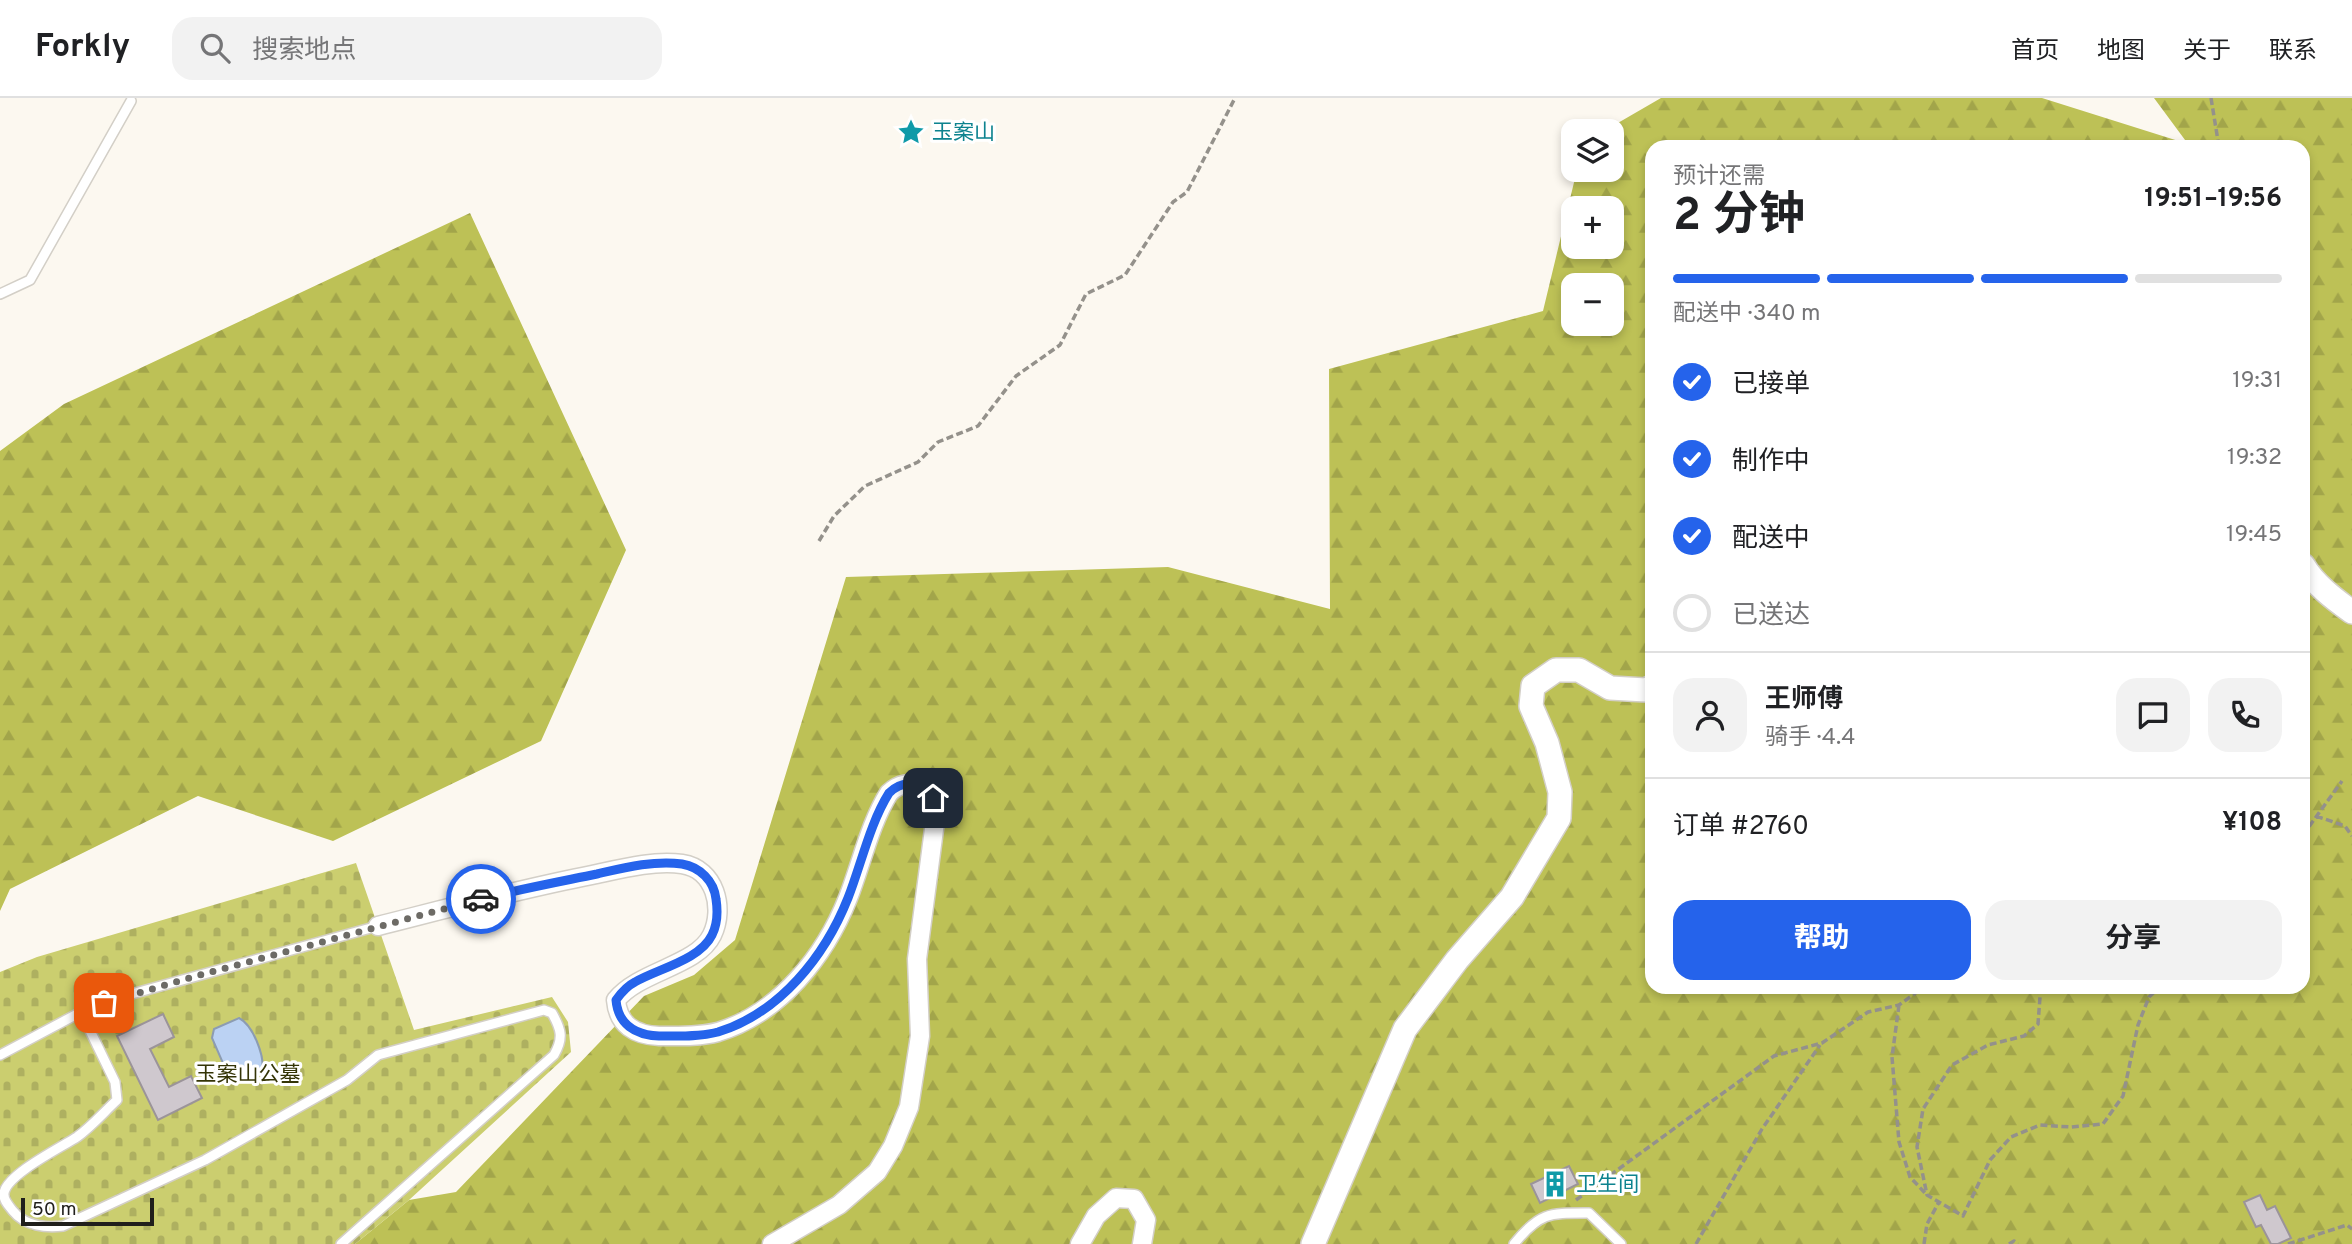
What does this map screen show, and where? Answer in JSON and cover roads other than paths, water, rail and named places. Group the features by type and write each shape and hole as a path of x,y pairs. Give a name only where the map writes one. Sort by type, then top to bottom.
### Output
{"street":[{"path":"2310,575 2332,598 2352,612"},
{"path":"1313,1244 1405,1028 1457,961 1512,897 1559,818 1560,792 1547,743 1531,706 1534,686 1556,670 1579,670 1610,688 1645,690"},
{"path":"378,926 526,888 617,870 659,864 683,864 701,871 715,888 719,914 711,937 694,953 635,982 623,991 616,1000 617,1012 626,1027 652,1035 685,1037 717,1032 752,1017 763,1009 785,992 817,958 847,901 889,793 908,783 916,784 929,792 936,806 936,814 917,959 920,1036 909,1107 893,1146 877,1172 839,1205 772,1244"},
{"path":"1080,1244 1096,1216 1116,1198 1134,1199 1146,1220 1142,1244"}],"lane":[{"path":"0,294 30,280 131,101"},
{"path":"0,1055 81,1012 128,995 378,926"},
{"path":"81,1012 115,1082 117,1100 79,1136 30,1165 8,1185 2,1194 6,1202 17,1216 30,1224 63,1226 205,1160 347,1080 378,1055 544,1010 552,1013 561,1029 561,1038 554,1055 341,1244"},
{"path":"1514,1244 1531,1223 1557,1213 1589,1213 1621,1244"}],"water":[{"path":"239,1018 249,1027 260,1049 262,1071 239,1082 229,1077 212,1038 214,1029"}],"place":[{"name":"玉案山","path":"911,132"},
{"name":"卫生间","path":"1555,1184"}],"park label":[{"name":"玉案山公墓","path":"248,1074"}]}
